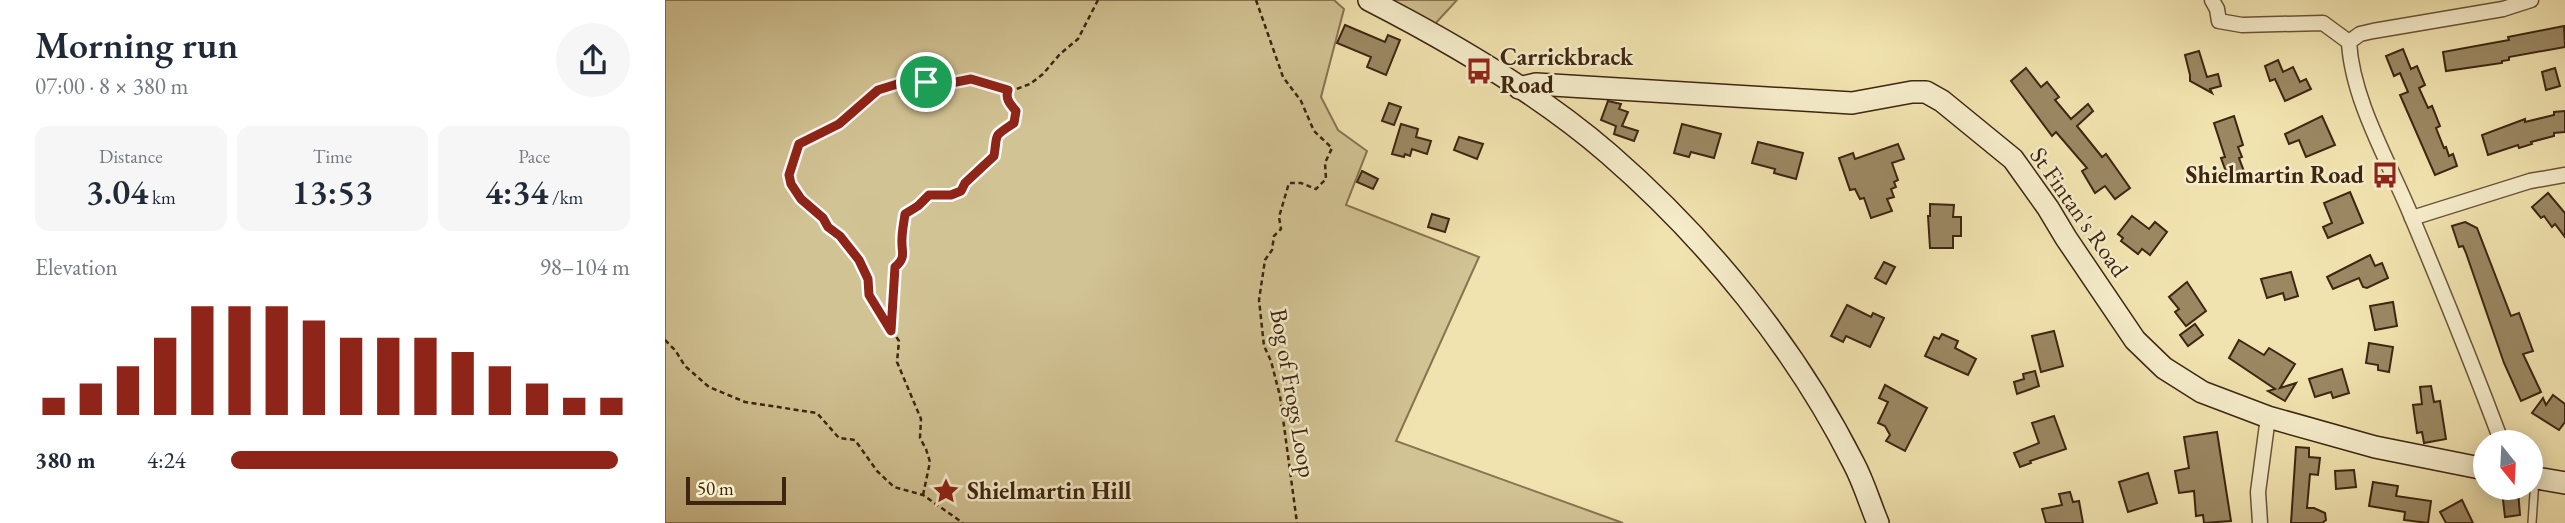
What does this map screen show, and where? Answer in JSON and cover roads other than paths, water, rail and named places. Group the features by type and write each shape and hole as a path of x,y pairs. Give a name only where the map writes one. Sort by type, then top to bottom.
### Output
{"street":[{"path":"1369,0 1430,33 1519,88 1607,153 1643,186 1740,290 1803,374 1856,467 1878,523"},
{"path":"2211,0 2217,9 2218,21 2242,25 2323,23 2349,41"},
{"path":"2349,41 2372,31 2503,9 2531,0"},
{"path":"2349,41 2350,62 2360,95 2497,430"},
{"name":"St Fintan's Road","path":"1519,88 1536,84 1852,103 1926,92 1942,101 2013,159 2135,340 2158,362 2202,392 2268,417 2375,447 2473,467"},
{"path":"2412,218 2530,181 2565,175"},
{"path":"2260,523 2258,492 2261,453 2268,417"},
{"path":"2543,480 2565,483"}],"lane":[{"path":"2532,523 2533,500"}],"place":[{"name":"Carrickbrack Road","path":"1479,71"},
{"name":"Shielmartin Road","path":"2385,175"},
{"name":"Shielmartin Hill","path":"946,491"}]}
